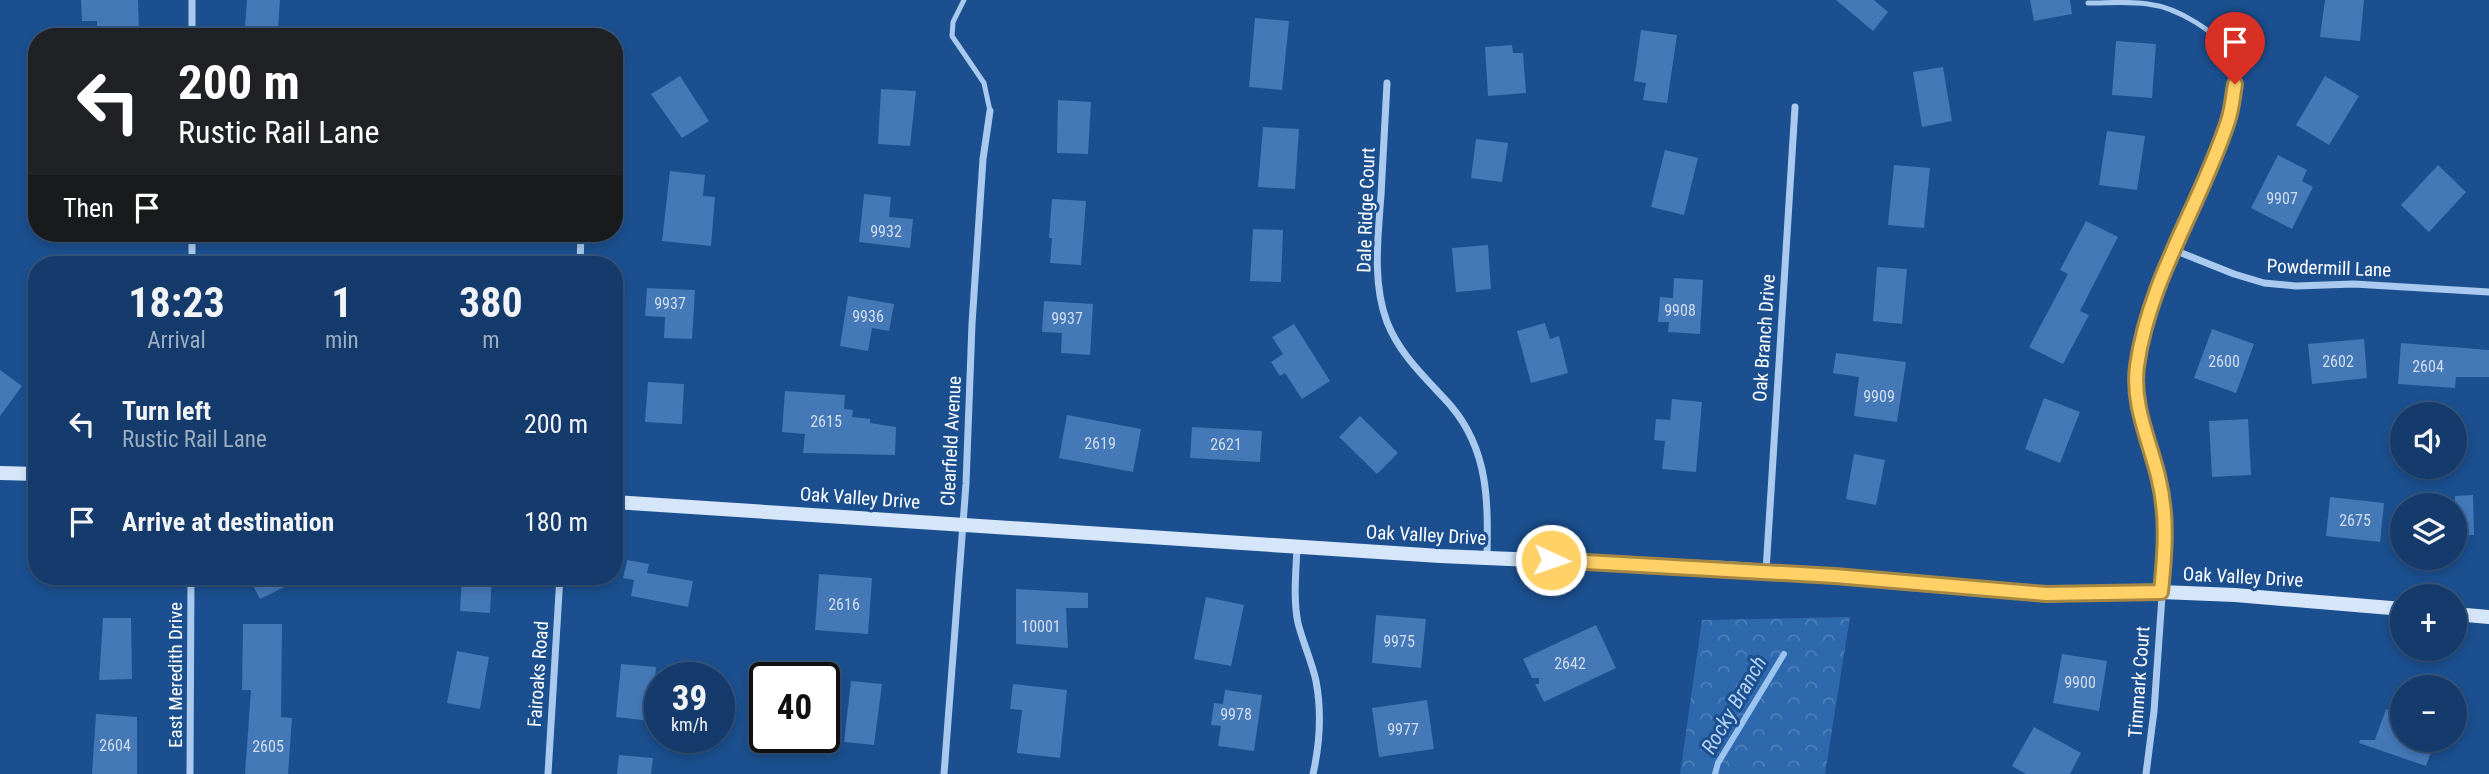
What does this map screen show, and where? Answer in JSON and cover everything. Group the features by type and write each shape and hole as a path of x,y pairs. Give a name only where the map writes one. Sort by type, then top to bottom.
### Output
{"street":[{"path":"192,0 192,28"},
{"name":"Timmark Court","path":"2146,774 2154,711 2166,539 2164,505 2158,475 2140,418 2136,394 2137,369 2151,303 2228,120 2238,55"},
{"name":"Dale Ridge Court","path":"1387,83 1377,261 1380,293 1387,320 1399,345 1413,366 1452,408 1470,433 1481,459 1487,485 1487,557"},
{"name":"Oak Branch Drive","path":"1766,571 1796,107"},
{"name":"Clearfield Avenue","path":"944,774 966,484 972,324 990,111"},
{"name":"Powdermill Lane","path":"2174,250 2264,283 2296,286 2354,284 2489,292"},
{"path":"0,473 28,474"},
{"name":"Oak Valley Drive","path":"623,503 1297,547 1766,571 2046,594 2161,592 2235,595 2390,608"},
{"path":"1297,547 1298,623 1315,680 1320,712 1319,744 1313,774"},
{"name":"East Meredith Drive","path":"190,774 191,585"},
{"name":"Fairoaks Road","path":"548,774 559,585"},
{"path":"2467,615 2489,617"}],"lane":[{"path":"964,0 953,22 952,36 984,83 990,111"},
{"path":"2088,3 2150,4 2209,29 2238,55"}],"green space":[{"path":"1850,617 1825,774 1680,774 1702,620"}],"building":[{"path":"81,0 138,0 139,28 97,28 97,21 82,21"},
{"path":"247,0 280,0 278,28 245,27"},
{"path":"1836,0 1874,0 1888,12 1873,31"},
{"path":"2030,0 2070,0 2072,14 2034,21"},
{"path":"2325,0 2364,0 2360,41 2320,37"},
{"path":"1255,18 1289,21 1282,90 1249,87"},
{"path":"1641,30 1677,35 1667,103 1643,100 1646,83 1634,81"},
{"path":"2116,41 2156,44 2152,98 2112,95"},
{"path":"1512,45 1513,53 1523,53 1526,93 1488,96 1485,47"},
{"path":"1943,67 1952,121 1922,127 1913,72"},
{"path":"680,76 709,121 682,138 651,94"},
{"path":"2325,76 2359,96 2329,145 2296,125"},
{"path":"881,89 916,91 910,146 878,144"},
{"path":"1058,100 1091,102 1088,154 1057,153"},
{"path":"1263,127 1299,129 1295,189 1258,187"},
{"path":"2107,131 2145,136 2137,190 2099,185"},
{"path":"1476,139 1508,143 1502,182 1471,178"},
{"path":"1665,150 1698,158 1684,215 1651,207"},
{"path":"2278,155 2307,170 2302,181 2313,187 2292,229 2251,208"},
{"path":"1894,165 1930,168 1924,228 1888,225"},
{"path":"2438,165 2466,192 2429,232 2401,205"},
{"path":"670,171 705,175 703,196 715,197 711,246 662,241"},
{"path":"864,194 891,197 889,217 913,219 910,248 859,242"},
{"path":"1052,199 1086,201 1081,265 1050,263"},
{"path":"2086,221 2118,237 2080,311 2089,315 2063,364 2029,347 2068,274 2060,270"},
{"path":"1253,229 1283,230 1281,282 1250,281"},
{"path":"1488,245 1491,289 1456,292 1452,248"},
{"path":"1877,267 1907,269 1902,324 1873,321"},
{"path":"1674,278 1703,280 1700,334 1668,332 1669,322 1658,322 1660,297 1673,298"},
{"path":"647,288 695,290 692,339 664,338 665,317 645,316"},
{"path":"848,296 894,304 889,331 872,328 868,351 840,346"},
{"path":"1044,301 1093,304 1090,355 1061,353 1062,333 1042,332"},
{"path":"1545,323 1550,339 1559,336 1568,373 1531,383 1517,331"},
{"path":"1294,324 1330,381 1302,399 1285,373 1280,376 1271,362 1283,354 1272,337"},
{"path":"2212,329 2254,344 2236,393 2194,378"},
{"path":"2364,339 2367,378 2312,384 2308,344"},
{"path":"2401,343 2489,350 2489,377 2456,377 2455,388 2398,384"},
{"path":"1836,353 1906,362 1897,422 1854,416 1859,377 1833,373"},
{"path":"0,370 22,386 0,416"},
{"path":"648,382 684,384 682,424 645,422"},
{"path":"785,391 845,395 844,409 853,410 852,417 896,427 895,455 803,453 805,434 782,432"},
{"path":"2044,398 2080,412 2060,463 2025,449"},
{"path":"1672,399 1702,402 1696,472 1662,469 1665,441 1654,440 1656,419 1670,420"},
{"path":"1067,415 1141,429 1133,472 1059,458"},
{"path":"1360,416 1398,453 1377,474 1339,437"},
{"path":"2248,419 2251,475 2212,477 2209,421"},
{"path":"1192,427 1262,431 1260,462 1190,458"},
{"path":"1854,454 1885,460 1876,505 1846,499"},
{"path":"2467,495 2473,495 2474,535 2467,535"},
{"path":"2330,497 2384,503 2380,542 2326,536"},
{"path":"627,560 649,564 647,573 693,581 688,607 631,596 634,580 623,578"},
{"path":"819,574 872,578 868,634 815,630"},
{"path":"253,585 289,585 260,599"},
{"path":"461,585 492,585 490,613 460,611"},
{"path":"1016,589 1088,593 1088,608 1066,608 1068,648 1016,644"},
{"path":"1206,597 1244,605 1231,666 1194,659"},
{"path":"1376,615 1426,619 1421,668 1372,663"},
{"path":"103,618 131,618 132,679 99,680"},
{"path":"243,624 282,624 281,717 292,718 288,774 245,774 251,690 242,690"},
{"path":"1596,625 1616,668 1544,702 1535,684 1539,684 1539,678 1532,678 1523,659"},
{"path":"457,651 489,657 480,709 447,703"},
{"path":"2062,654 2107,661 2099,711 2053,703"},
{"path":"621,664 644,666 644,720 616,717"},
{"path":"851,681 882,684 874,745 844,742"},
{"path":"1013,684 1067,690 1060,758 1017,753 1022,710 1010,709"},
{"path":"1225,690 1262,695 1254,751 1218,746 1221,726 1211,725 1214,703 1223,704"},
{"path":"1427,700 1434,749 1379,757 1372,708"},
{"path":"2386,709 2390,710 2390,752 2431,752 2426,766 2359,743 2360,740 2375,740"},
{"path":"96,714 137,717 137,774 92,774"},
{"path":"2034,727 2081,753 2070,774 2026,774 2012,766"},
{"path":"619,755 653,758 651,774 617,774"}],"waterway":[{"name":"Rocky Branch","path":"1715,774 1718,763 1784,654"}],"route":[{"path":"1551,560 1725,568 2046,594 2161,592 2166,539 2164,505 2158,475 2140,418 2136,394 2137,369 2151,303 2228,120 2235,84"}]}
